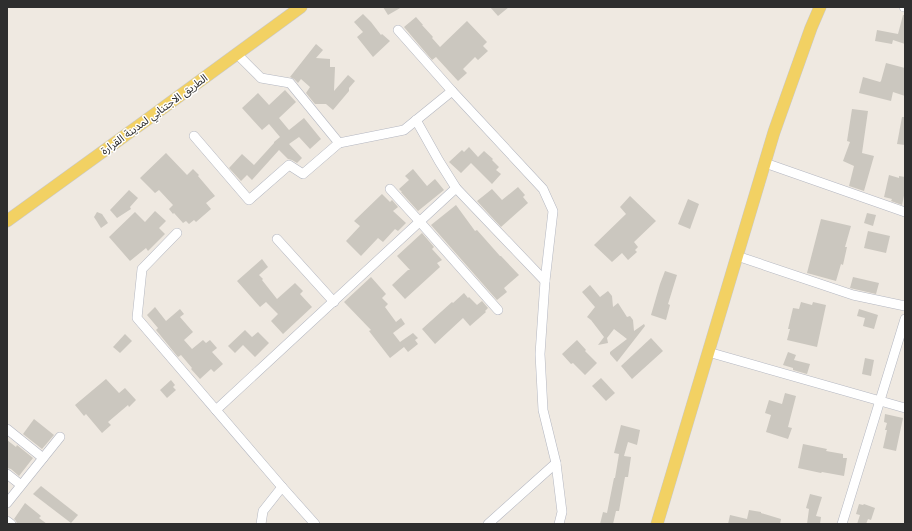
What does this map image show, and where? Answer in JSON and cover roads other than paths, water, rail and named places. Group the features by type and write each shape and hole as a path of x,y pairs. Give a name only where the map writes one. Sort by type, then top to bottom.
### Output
{"main road":[{"name":"الطريق الاجتنابي لمدينة القرارة","path":"7,221 301,7"},
{"path":"657,524 774,132 808,36 820,7"}],"street":[{"path":"398,30 452,91 543,189 553,211 545,281 540,354 543,410 556,463 562,512 559,524"},
{"path":"237,54 261,78 290,83 339,143"},
{"path":"194,136 249,200 289,165 303,174 339,143 404,130 452,91"},
{"path":"416,120 438,161 456,188 545,281"},
{"path":"765,163 905,212"},
{"path":"216,410 456,188"},
{"path":"390,189 498,310"},
{"path":"177,232 142,269 137,318 315,524"},
{"path":"277,239 334,302"},
{"path":"737,256 853,295 905,306"},
{"path":"842,524 905,319"},
{"path":"708,352 905,408"},
{"path":"7,429 43,458"},
{"path":"7,503 60,437"},
{"path":"488,524 556,463"},
{"path":"7,474 21,485"},
{"path":"261,524 263,511 282,487"},
{"path":"7,521 11,524"}]}
